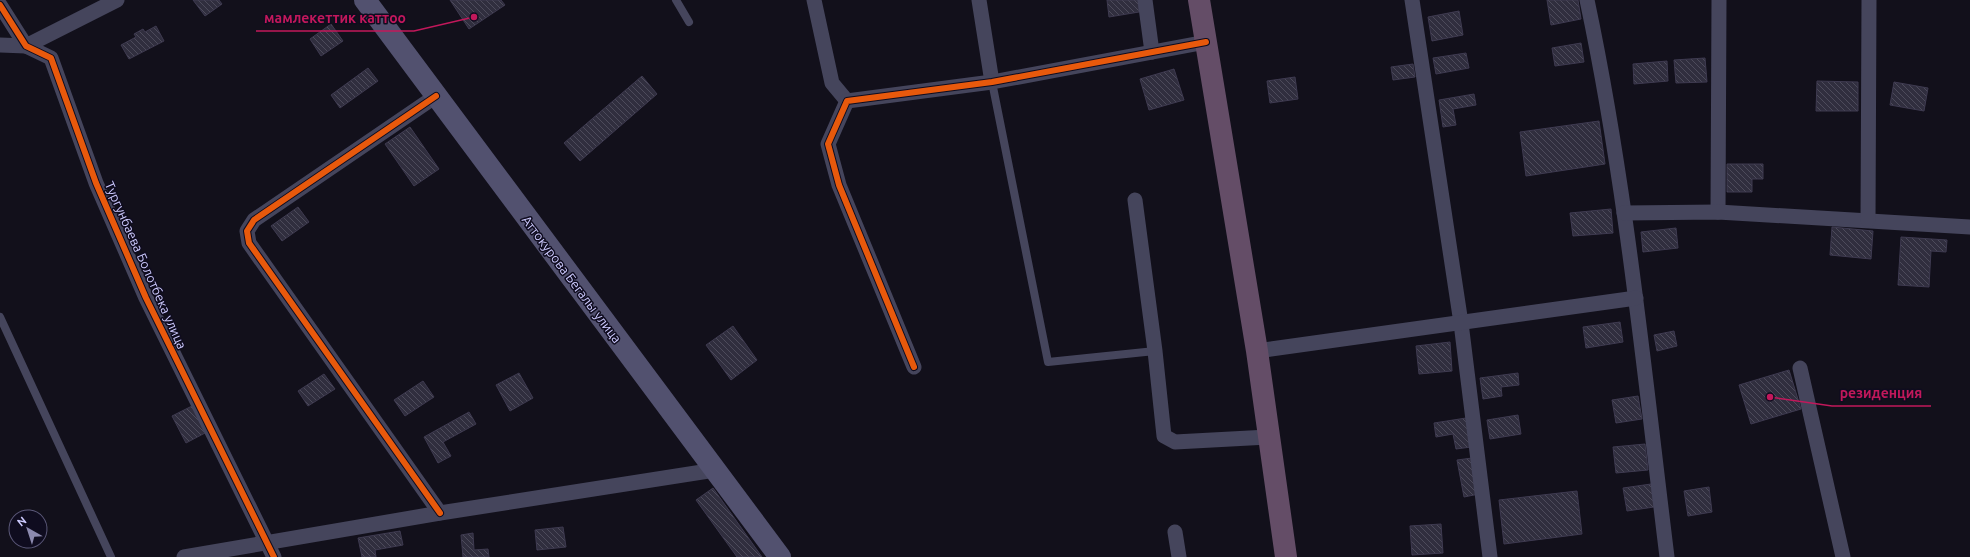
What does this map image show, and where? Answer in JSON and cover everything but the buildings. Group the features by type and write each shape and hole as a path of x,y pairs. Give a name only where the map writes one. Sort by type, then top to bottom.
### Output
{"highway":[{"path":"1199,0 1257,351 1284,556"}],"main road":[{"name":"Аттокурова Бегалы улица","path":"365,0 780,557"}],"street":[{"path":"0,45 26,46 117,0"},
{"path":"814,0 832,83 847,101"},
{"path":"979,0 992,82"},
{"path":"1145,0 1152,52"},
{"path":"1412,0 1462,323 1490,557"},
{"path":"1588,0 1604,76 1624,213 1636,298 1667,557"},
{"path":"1718,212 1719,0"},
{"path":"1868,220 1869,0"},
{"path":"0,5 26,46"},
{"path":"847,101 992,82 1206,42"},
{"name":"Тургунбаева Болотбека улица","path":"26,46 51,58 96,183 146,298 274,557"},
{"path":"436,96 254,220 247,231 249,243 440,513"},
{"path":"847,101 828,144 839,186 914,367"},
{"path":"1135,200 1155,351 1164,436 1175,442 1268,438"},
{"path":"1624,213 1718,212 1970,227"},
{"path":"1257,351 1636,298"},
{"path":"1800,368 1843,557"},
{"path":"184,557 267,544 440,513 715,470"},
{"path":"1175,532 1179,557"}],"lane":[{"path":"676,0 690,22"},
{"path":"992,82 1048,362 1155,351"},
{"path":"0,317 111,557"}],"cycle path":[{"path":"0,5 26,46 51,58 96,183 146,298 274,557"},
{"path":"914,367 839,185 828,144 847,101 992,82 1206,42"},
{"path":"436,96 254,220 247,231 249,243 440,513"}],"place":[{"name":"мамлекеттик каттоо","path":"474,17"},
{"name":"резиденция","path":"1770,397"}]}
